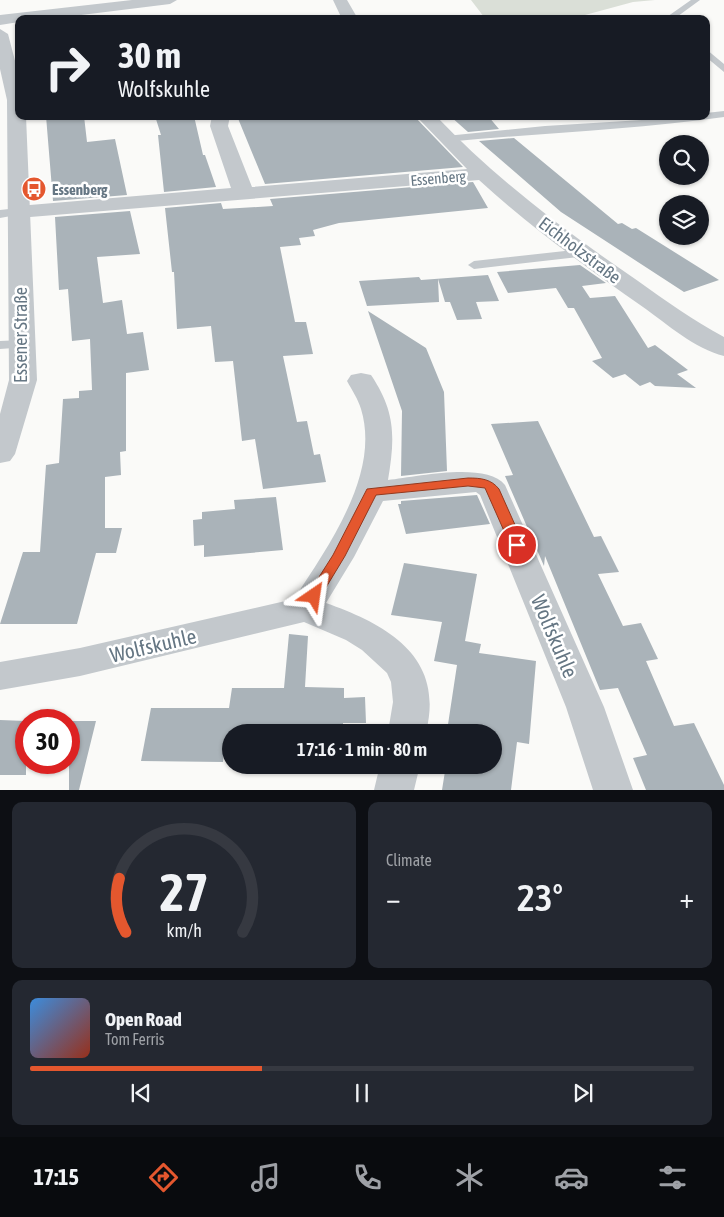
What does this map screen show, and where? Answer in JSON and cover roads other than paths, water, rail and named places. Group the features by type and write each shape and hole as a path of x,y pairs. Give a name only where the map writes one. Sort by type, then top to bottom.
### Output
{"street":[{"path":"42,15 170,0"},
{"path":"340,0 348,15"},
{"path":"0,20 15,18"},
{"name":"Essener Straße","path":"0,34 15,96"},
{"name":"Essener Straße","path":"0,454 15,411 22,380 11,345 9,213 15,116"},
{"path":"220,120 218,126 244,194"},
{"name":"Eichholzstraße","path":"429,120 482,174 583,254 676,319 724,348"},
{"name":"Essenberg","path":"9,213 482,174"},
{"path":"361,381 375,408 379,428 379,447 371,492 363,512 306,609 341,622 375,640 389,650 402,664 410,685 412,702 408,724"},
{"name":"Wolfskuhle","path":"371,492 468,482 481,482 490,486 585,707 610,776 612,790"},
{"name":"Wolfskuhle","path":"0,676 80,662 306,609"},
{"path":"394,790 398,774"}],"lane":[{"path":"674,15 696,0"},
{"path":"710,56 724,69"},
{"path":"710,116 724,114"},
{"path":"446,139 545,129 686,120"},
{"path":"474,265 583,254"}],"place":[{"name":"Essenberg","path":"34,189"}]}
